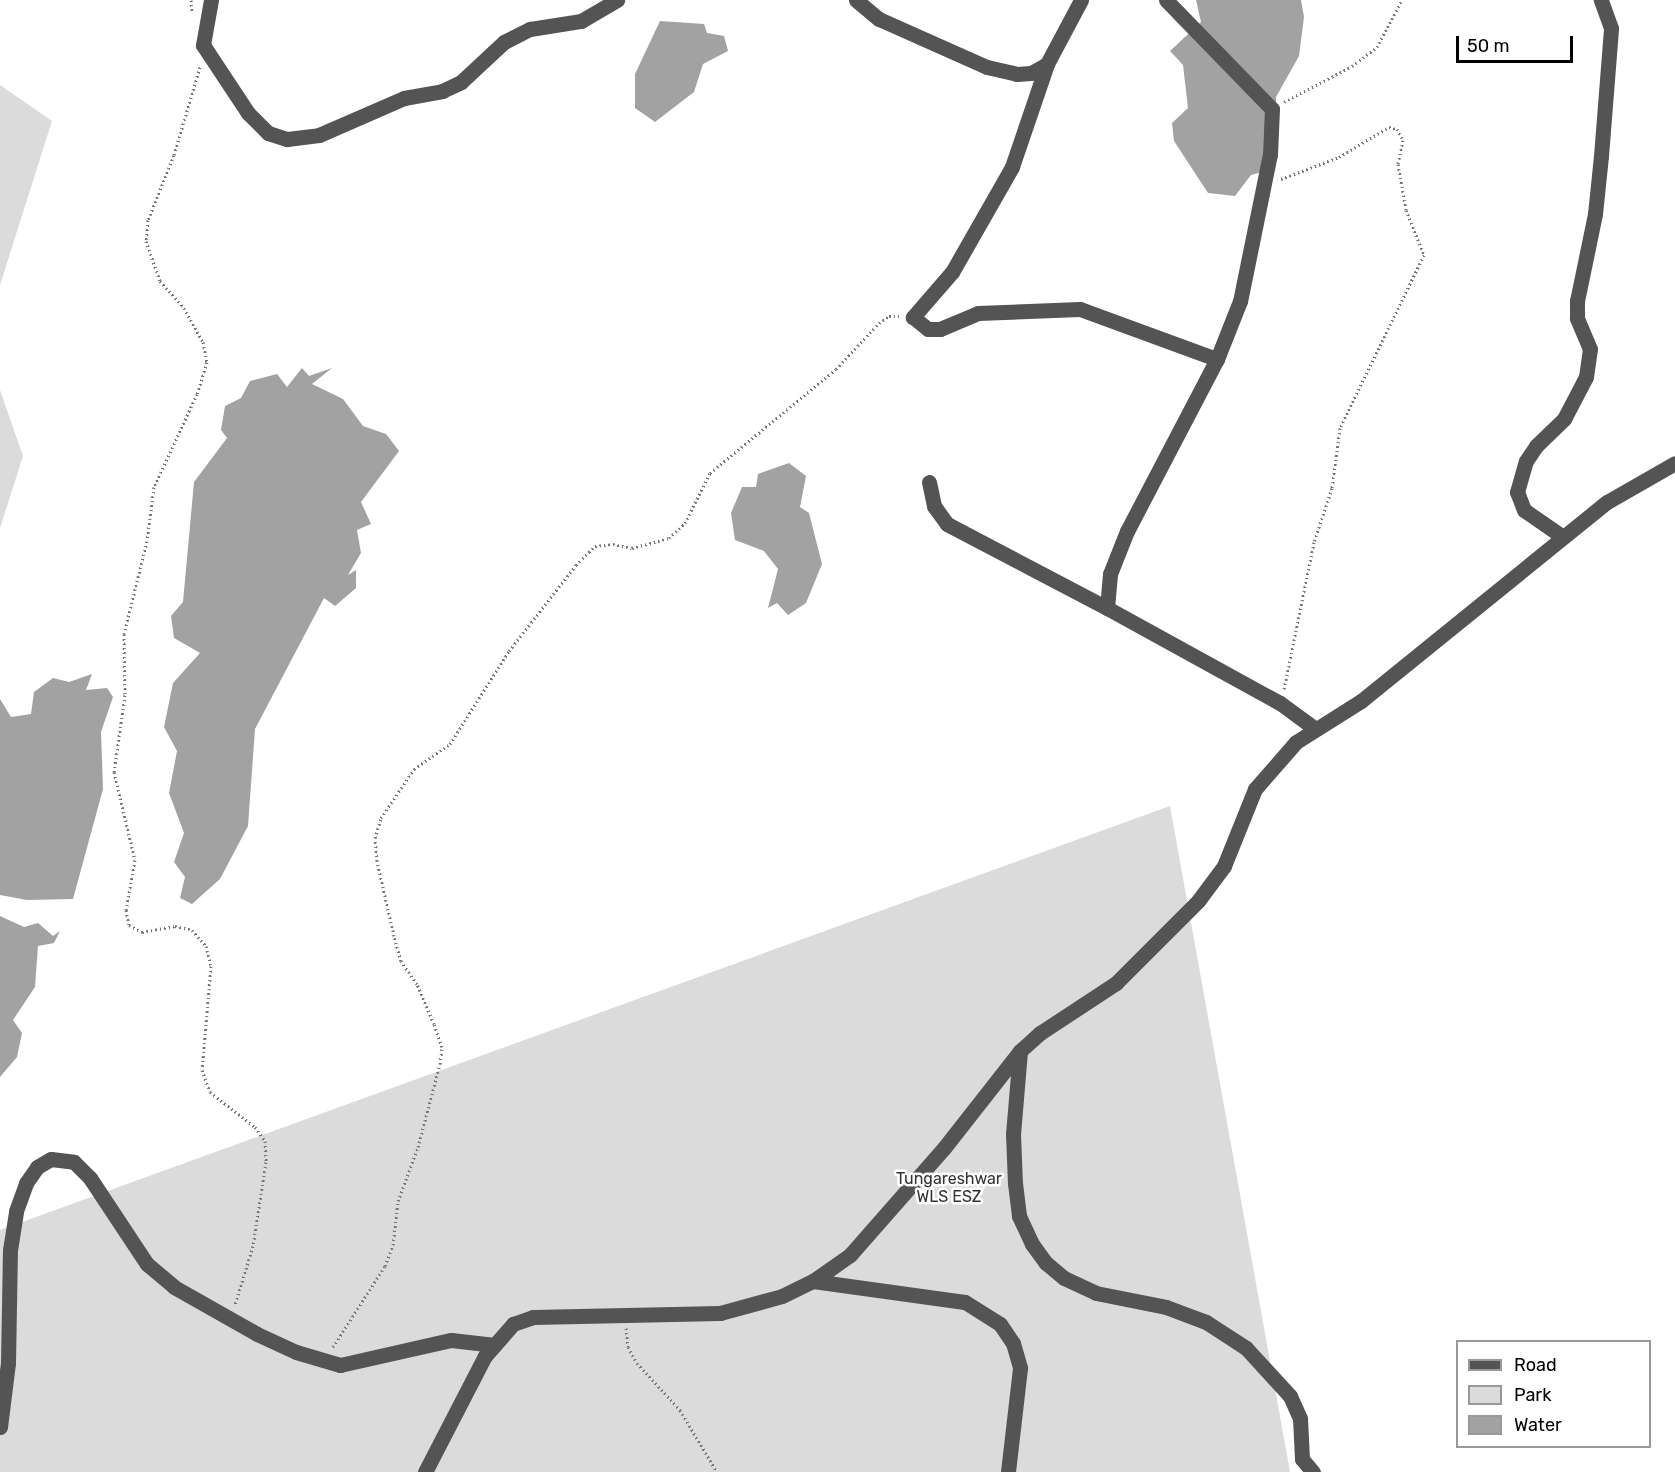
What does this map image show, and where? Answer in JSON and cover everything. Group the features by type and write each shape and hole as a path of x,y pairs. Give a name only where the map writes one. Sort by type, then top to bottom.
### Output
{"street":[{"path":"211,0 203,45 248,113 268,133 287,139 319,135 404,98 442,91 461,82 504,42 530,29 581,21 617,0"},
{"path":"856,0 879,19 987,67 1024,73 1047,64"},
{"path":"1081,0 1047,64 1012,167 952,272 914,317 928,329 940,329 984,312 1080,309 1217,359"},
{"path":"1107,608 1110,574 1126,531 1217,359 1240,301 1270,154 1272,109 1262,95 1166,0"},
{"path":"1563,537 1524,510 1516,492 1526,461 1536,446 1564,419 1586,377 1590,350 1577,318 1577,301 1595,214 1601,156 1611,28 1601,0"},
{"path":"425,1472 495,1345 513,1324 522,1319 625,1318 720,1313 782,1296 813,1281 850,1255 887,1217 1020,1051 1040,1033 1116,983 1198,901 1224,866 1266,774 1314,728 1360,701 1607,502 1675,463"},
{"path":"929,482 934,506 947,524 1280,703 1314,728"},
{"path":"1020,1051 1013,1134 1015,1183 1019,1216 1032,1244 1046,1263 1064,1278 1096,1293 1166,1307 1206,1322 1246,1348 1290,1396 1300,1418 1302,1460 1313,1472"},
{"path":"0,1427 8,1363 10,1250 16,1211 26,1183 37,1167 51,1159 74,1162 90,1178 147,1264 174,1287 257,1334 324,1362 359,1362 394,1350 450,1340 495,1345"},
{"path":"813,1281 965,1302 1000,1324 1013,1343 1020,1368 1008,1472"}],"path":[{"path":"1272,109 1352,66 1377,47 1402,0"},
{"path":"203,45 198,86 154,204 146,241 160,281 184,308 204,342 207,362 189,412 154,487 147,541 124,634 125,695 114,772 135,860 126,910 129,925 142,932 175,926 192,930 206,946 211,966 202,1070 210,1092 255,1127 265,1141 267,1162 253,1246 232,1319"},
{"path":"1263,184 1339,157 1389,127 1397,129 1402,134 1398,164 1406,210 1424,255 1340,428 1332,488 1314,542 1280,703"},
{"path":"324,1362 355,1308 385,1266 393,1245 398,1201 418,1147 440,1064 442,1047 417,984 401,961 393,936 377,861 375,838 381,818 414,770 450,744 509,651 560,582 588,552 595,546 613,543 632,548 669,538 685,523 710,472 733,451 836,369 879,323 889,316 914,317"},
{"path":"625,1318 628,1347 637,1363 680,1410 717,1472"}],"green space":[{"path":"0,85 52,121 0,285"},
{"path":"0,390 23,456 0,528"},
{"name":"Tungareshwar WLS ESZ","path":"1170,806 1290,1472 0,1472 0,1230"}],"water":[{"path":"1196,0 1301,0 1304,17 1299,56 1276,97 1277,153 1269,170 1251,175 1235,196 1208,193 1174,141 1172,123 1188,108 1183,65 1170,51 1201,22"},
{"path":"660,21 704,24 707,33 724,36 728,51 703,64 694,92 655,122 635,108 635,74"},
{"path":"302,368 309,376 332,368 312,384 343,399 363,426 386,434 399,451 361,502 371,524 357,530 361,553 348,575 356,570 356,588 335,606 324,598 255,729 248,826 220,879 192,904 180,898 185,877 174,862 184,833 169,793 177,751 164,727 173,683 200,653 174,638 171,616 183,602 194,482 227,438 221,430 225,406 241,398 250,381 277,374 287,387"},
{"path":"789,463 806,476 800,507 809,513 822,564 806,603 788,615 777,603 768,608 778,569 764,551 735,540 731,513 742,487 756,487 758,474"},
{"path":"92,674 86,690 107,688 113,697 101,732 103,789 73,899 27,900 0,895 0,699 11,717 31,714 34,692 53,678 69,682"},
{"path":"0,916 24,927 38,923 53,936 60,931 54,943 38,946 35,987 13,1020 22,1033 17,1057 0,1077"}]}
